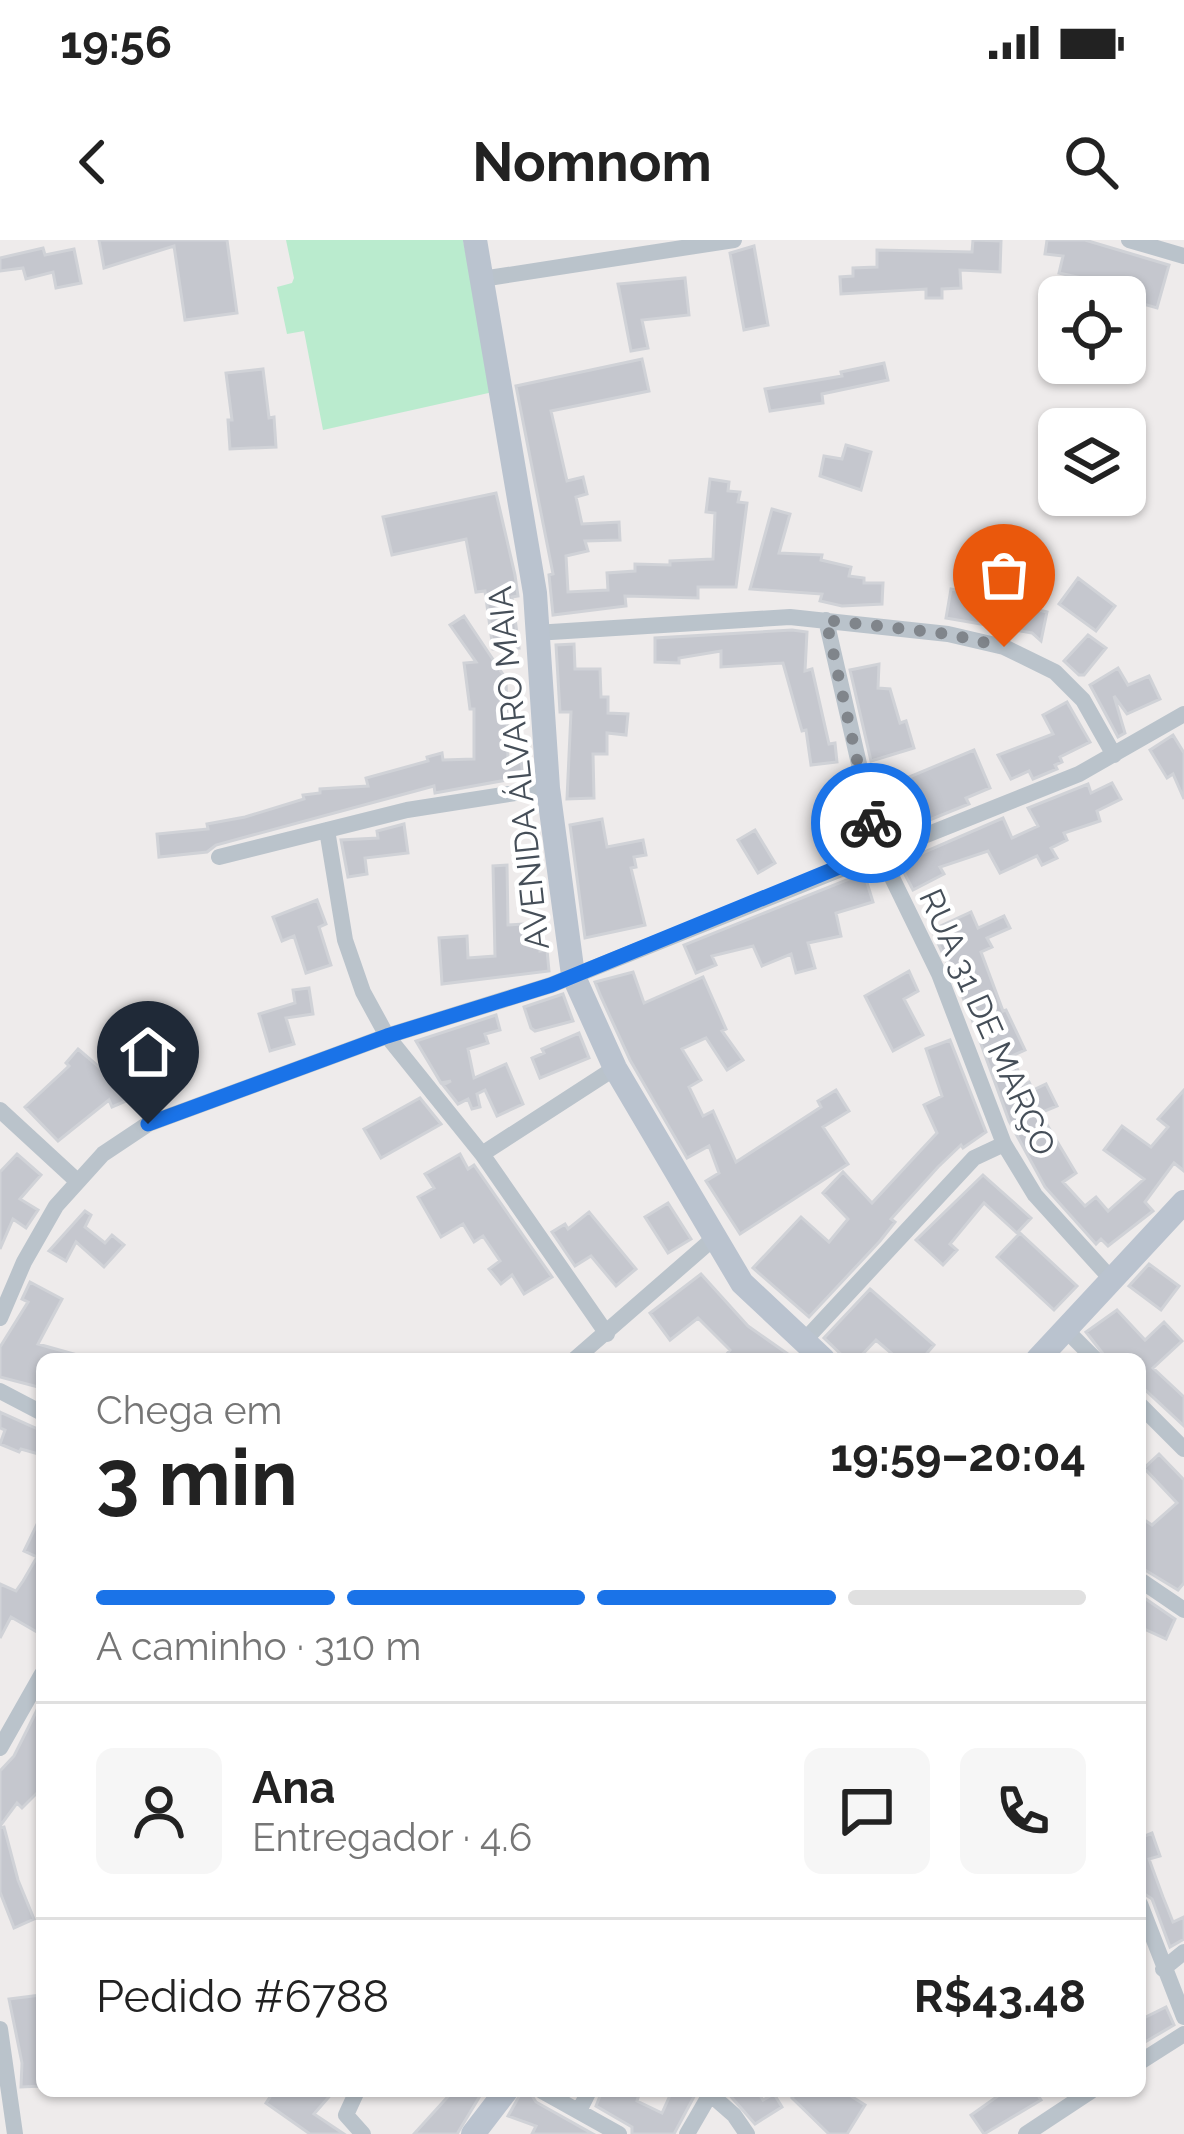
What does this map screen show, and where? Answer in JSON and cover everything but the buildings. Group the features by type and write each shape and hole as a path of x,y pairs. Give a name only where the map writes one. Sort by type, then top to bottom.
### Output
{"street":[{"name":"AVENIDA ÁLVARO MAIA","path":"475,240 535,592 548,788 573,975 615,1068 742,1283 816,1353"},
{"path":"482,279 734,240"},
{"path":"1129,240 1184,256"},
{"path":"536,633 790,617 948,634 1004,647 1054,672 1083,700 1114,755"},
{"name":"RUA 31 DE MARÇO","path":"826,620 878,851 939,974 1004,1144 1035,1195 1113,1281"},
{"path":"0,1318 56,1206 76,1180 121,1139 148,1124 387,1036 573,975 1078,774 1184,714"},
{"path":"219,857 407,810 548,788"},
{"path":"327,830 352,968 387,1036 482,1154 608,1334"},
{"path":"482,1154 615,1068"},
{"path":"0,1110 76,1180"},
{"path":"803,1342 974,1158 1004,1144"},
{"path":"1043,1353 1184,1202"},
{"path":"583,1353 714,1238"},
{"path":"1065,1329 1089,1353"},
{"path":"0,1391 36,1410"},
{"path":"1146,1411 1184,1449"},
{"path":"1146,1584 1184,1610"},
{"path":"0,1748 36,1685"},
{"path":"1146,1921 1184,2017"},
{"path":"1163,1969 1184,1952"},
{"path":"0,2029 15,2134"},
{"path":"1146,2058 1184,2034"},
{"path":"353,2097 348,2121 363,2134"},
{"path":"478,2132 502,2097"},
{"path":"553,2097 620,2134"},
{"path":"579,2111 586,2097"},
{"path":"687,2134 708,2097"},
{"path":"715,2097 747,2134"},
{"path":"1026,2134 1082,2097"}],"green space":[{"path":"286,240 463,240 493,392 323,430 304,331 287,334 277,287 294,278"}],"way so far":[{"path":"871,823 826,620 948,634 1004,647"}],"route":[{"path":"148,1124 387,1036 551,985 878,851 871,823"}]}
